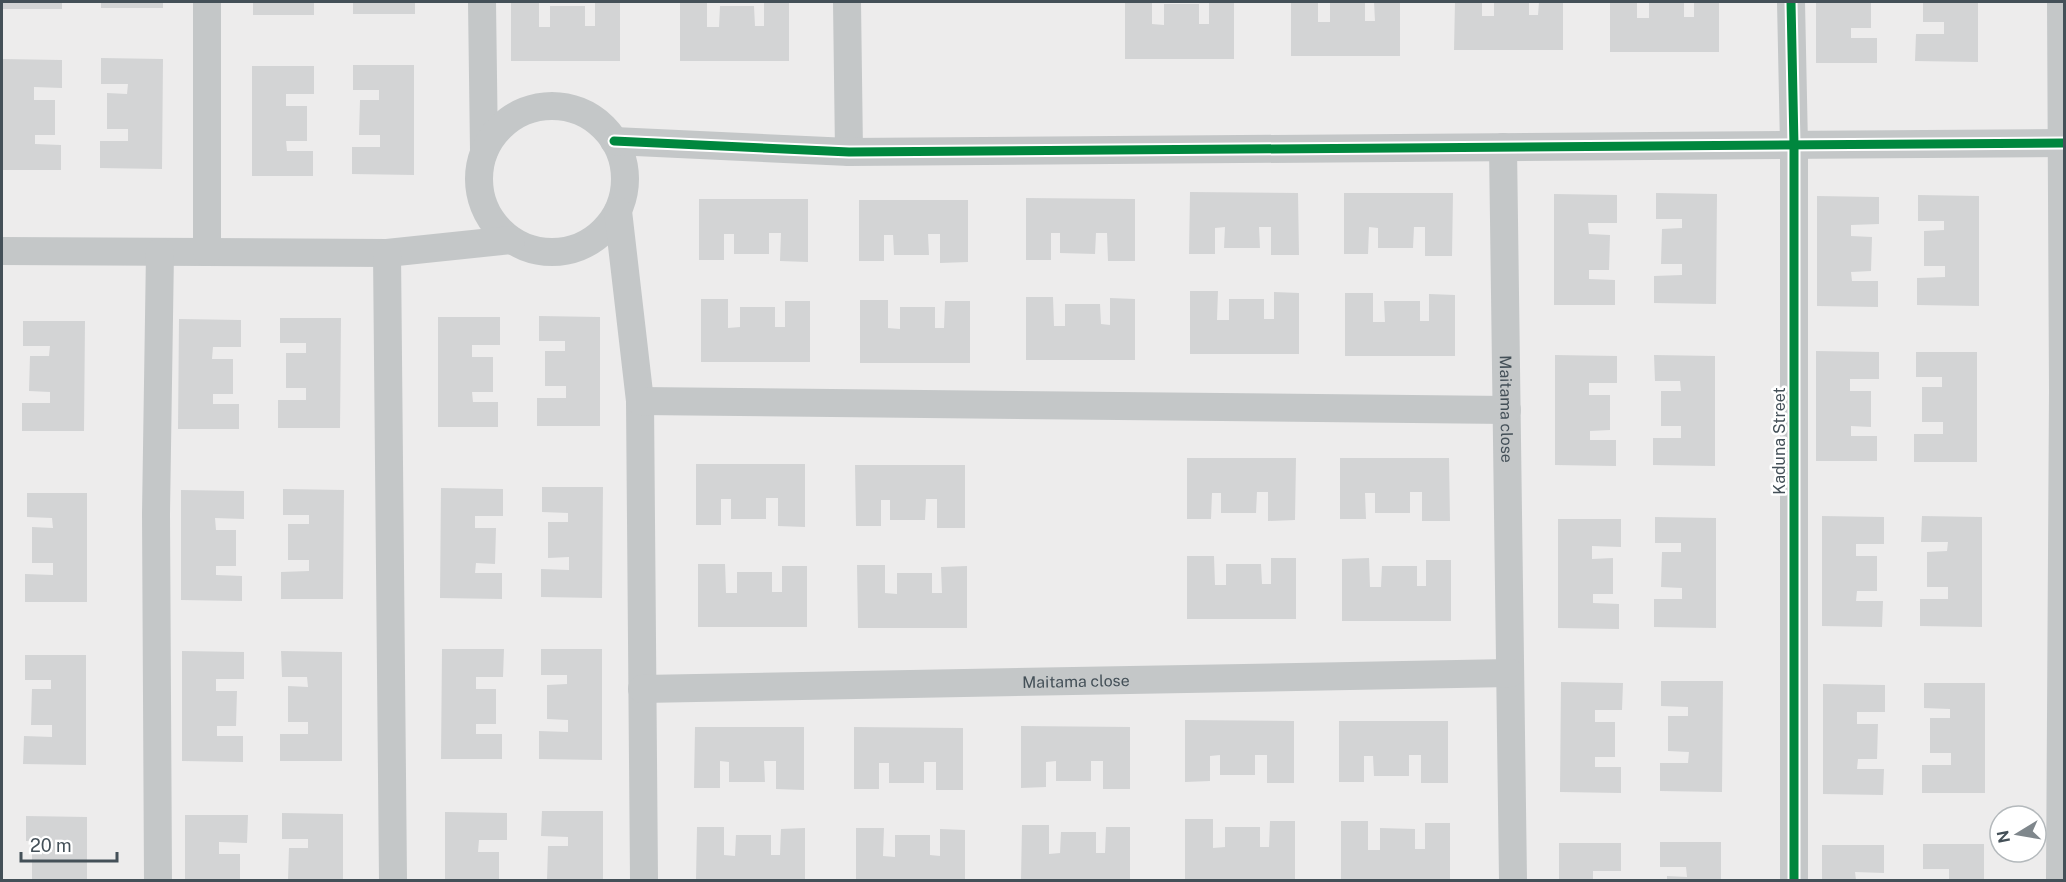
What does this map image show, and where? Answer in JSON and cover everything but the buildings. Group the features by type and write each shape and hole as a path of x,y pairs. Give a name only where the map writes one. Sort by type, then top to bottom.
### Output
{"street":[{"path":"207,2 207,252"},
{"path":"482,2 484,151 478,176 482,200 493,223 511,240 534,250 558,253 582,246 603,232 618,212"},
{"path":"848,2 849,152"},
{"name":"Kaduna Street","path":"1791,2 1794,145 1794,880"},
{"path":"2060,880 2064,143 2061,2"},
{"path":"484,151 496,131 514,116 535,108 557,106 580,111 600,123 614,141 623,164 624,188 618,212 640,401 644,880"},
{"path":"614,141 849,152 2064,143"},
{"name":"Maitama close","path":"1503,147 1513,880"},
{"path":"2,251 387,253 511,240"},
{"path":"158,880 156,514 160,252"},
{"path":"387,253 393,880"},
{"path":"640,401 1507,410"},
{"name":"Maitama close","path":"642,689 1510,673"}],"cycle path":[{"path":"1791,2 1794,145 1794,880"},
{"path":"614,141 849,152 2064,143"}]}
